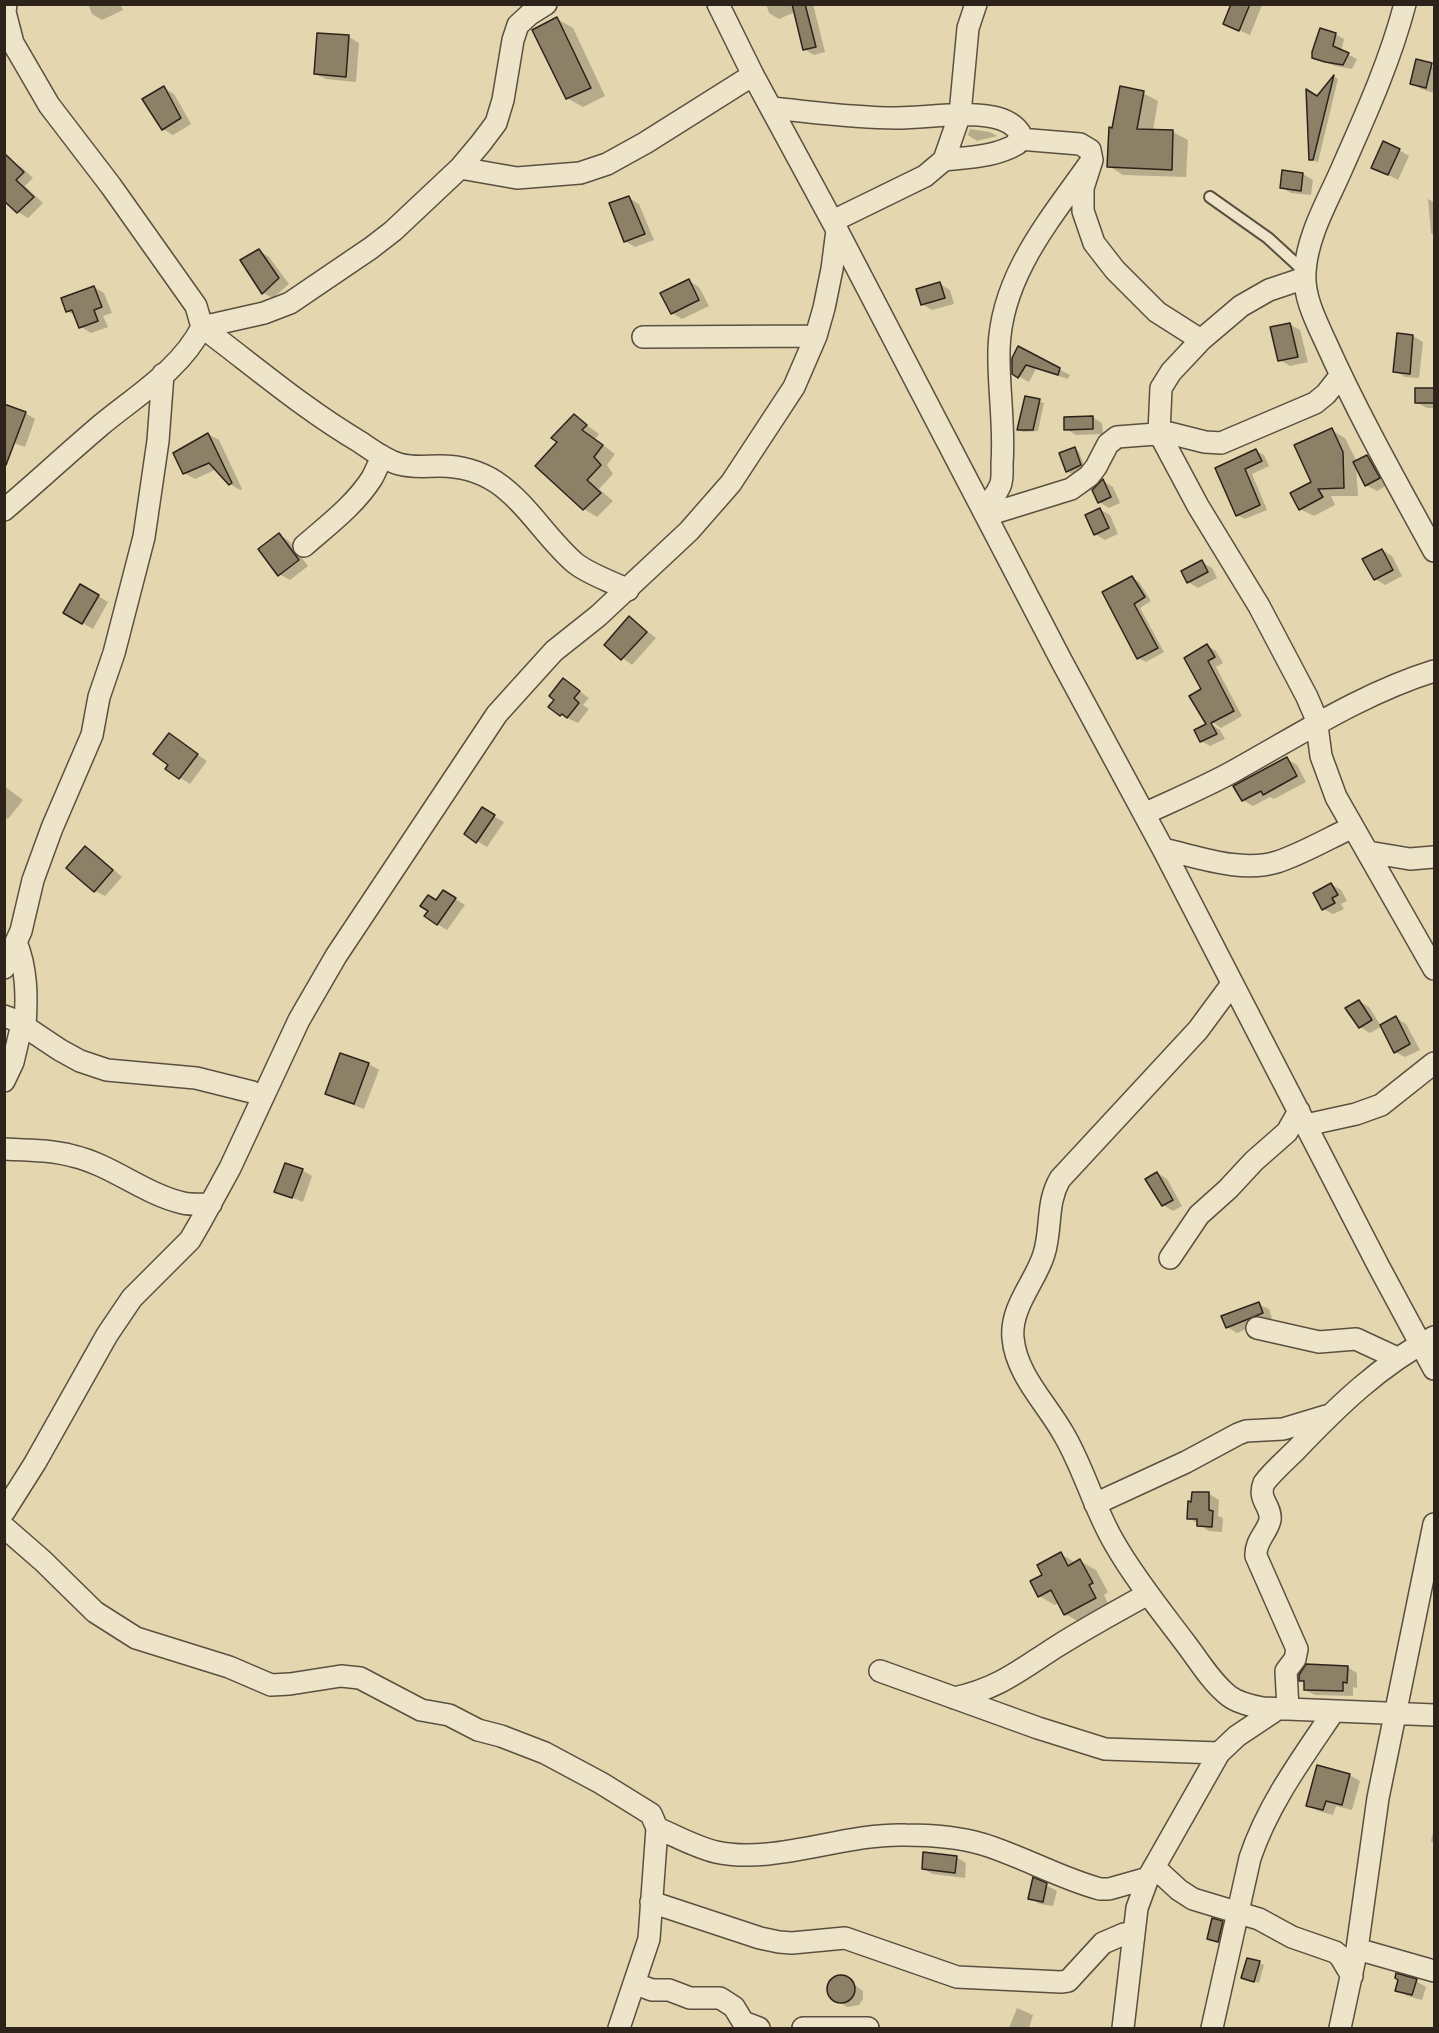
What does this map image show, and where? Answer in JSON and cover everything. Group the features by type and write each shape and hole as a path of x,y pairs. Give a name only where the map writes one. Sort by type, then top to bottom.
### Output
{"street":[{"path":"6,4 5,12 13,43 50,105 196,306 202,327 331,425 382,456 399,464 462,468 478,472 496,482 520,503 576,563 628,590"},
{"path":"202,327 264,313 290,303 393,231 460,168 496,123 518,26 530,14 546,4"},
{"path":"718,4 753,75 1163,849 1302,1118 1428,1340 1434,1369"},
{"path":"835,226 925,176 944,160 960,114 968,28 976,4"},
{"path":"1405,4 1383,77 1316,227 1305,275 1308,298 1341,375 1434,551"},
{"path":"460,168 517,178 555,177 580,173 607,164 676,125 753,75"},
{"path":"771,108 893,118 960,114 993,117 1006,121 1020,133 1017,144 1005,151 944,160"},
{"path":"1019,139 1080,144 1090,150 1092,160 1082,199 1083,211 1094,243 1115,270 1157,312 1201,340"},
{"path":"985,511 1002,481 1003,445 999,348 1002,316 1027,254 1092,160"},
{"path":"4,1512 35,1463 107,1335 132,1298 190,1240 230,1168 299,1020 336,957 496,714 554,651 628,590 689,531 731,483 794,387 816,336 832,269 835,226"},
{"path":"1305,275 1269,290 1241,306 1201,340 1164,381 1160,401 1160,433 1198,506 1259,606 1307,697 1318,724 1321,756 1336,797 1434,969"},
{"path":"4,510 163,374 194,342 202,327"},
{"path":"643,337 816,336"},
{"path":"4,968 21,931 33,880 52,828 92,735 99,697 114,653 144,537 158,441 163,374"},
{"path":"985,511 1071,489 1089,476 1112,440 1118,437 1160,433 1205,442 1221,443 1232,440 1315,402 1326,394 1341,375"},
{"path":"304,546 329,525 372,478 382,456"},
{"path":"1144,814 1200,789 1391,687 1434,671"},
{"path":"1163,849 1216,861 1257,865 1277,862 1353,827"},
{"path":"1368,852 1410,859 1434,857"},
{"path":"4,1081 13,1062 17,1022 26,981 21,954 16,942"},
{"path":"1232,984 1184,1046 1060,1179 1051,1201 1044,1255 1013,1323 1013,1339 1020,1363 1037,1395 1064,1434 1115,1544 1148,1593 1215,1682 1230,1698 1249,1705 1284,1708 1434,1715"},
{"path":"17,1022 80,1061 107,1070 196,1078 252,1092 263,1097"},
{"path":"1170,1258 1199,1215 1302,1118 1356,1114 1381,1105 1434,1063"},
{"path":"4,1149 36,1150 74,1156 110,1169 152,1191 184,1203 211,1204"},
{"path":"1257,1328 1319,1342 1356,1339 1397,1358"},
{"path":"1284,1708 1286,1671 1297,1653 1256,1556 1260,1539 1270,1522 1270,1516 1262,1497 1262,1489 1268,1478 1377,1373 1428,1340"},
{"path":"1095,1504 1186,1462 1238,1434 1246,1431 1283,1429 1333,1414"},
{"path":"1340,2028 1358,1948 1371,1843 1395,1712 1434,1524"},
{"path":"4,1527 95,1612 136,1638 229,1667 271,1685 341,1676 360,1678 421,1710 449,1715 478,1730 545,1753 601,1783 651,1814 657,1828 649,1939 620,2028"},
{"path":"954,1698 990,1688 1016,1675 1094,1623 1148,1593"},
{"path":"880,1671 1057,1735 1105,1749 1219,1753"},
{"path":"1123,2028 1137,1908 1151,1873 1219,1753 1237,1736 1284,1708"},
{"path":"1212,2028 1250,1858 1259,1832 1291,1776 1334,1711"},
{"path":"657,1828 697,1846 717,1852 741,1854 804,1848 848,1839 903,1835 944,1838 980,1843 1087,1886 1100,1889 1109,1889 1151,1873"},
{"path":"1151,1873 1186,1895 1258,1919 1292,1937 1335,1952 1352,1976"},
{"path":"651,1902 760,1938 779,1942 845,1938 957,1977 1068,1981 1103,1943 1134,1932"},
{"path":"1358,1948 1434,1971"},
{"path":"636,1984 652,1990 669,1990 690,1998 720,1998 734,2007 743,2022 759,2028"},
{"path":"803,2028 868,2028"}],"lane":[{"path":"1210,196 1268,238 1305,275"}],"building":[{"path":"792,4 805,4 816,47 803,50"},
{"path":"1231,4 1250,4 1239,31 1223,24"},
{"path":"557,17 591,88 566,99 532,30"},
{"path":"1320,28 1336,33 1333,46 1349,53 1343,65 1312,58"},
{"path":"317,33 349,35 346,77 314,74"},
{"path":"1416,59 1432,63 1426,88 1410,84"},
{"path":"1334,75 1313,160 1309,160 1306,89 1317,96"},
{"path":"164,86 181,118 162,130 142,99"},
{"path":"1120,86 1144,91 1137,129 1173,130 1172,170 1107,167 1109,127 1112,128"},
{"path":"1383,141 1400,149 1388,175 1371,168"},
{"path":"4,153 24,172 16,180 34,197 17,213 4,201"},
{"path":"1282,170 1303,173 1301,191 1280,188"},
{"path":"629,196 645,234 624,242 609,203"},
{"path":"259,249 279,278 262,294 240,260"},
{"path":"689,279 699,300 671,314 660,293"},
{"path":"940,282 945,298 921,305 916,289"},
{"path":"94,286 102,307 94,310 98,321 79,328 72,310 66,312 61,298"},
{"path":"1290,323 1298,357 1278,361 1270,327"},
{"path":"1397,333 1413,335 1410,374 1393,372"},
{"path":"1018,346 1060,368 1058,375 1026,365 1018,378 1012,374 1012,358"},
{"path":"1415,388 1434,388 1434,403 1415,403"},
{"path":"1025,396 1040,399 1033,430 1017,430"},
{"path":"4,404 26,412 6,465 4,464"},
{"path":"574,414 587,425 582,430 603,445 594,457 601,465 587,480 601,493 583,510 535,466 557,442 551,438"},
{"path":"1093,416 1093,429 1064,430 1064,417"},
{"path":"1332,428 1343,452 1344,488 1318,489 1323,497 1299,510 1290,493 1311,482 1294,445"},
{"path":"208,433 232,483 229,485 209,463 183,474 173,453"},
{"path":"1075,447 1081,465 1066,472 1059,453"},
{"path":"1256,449 1262,461 1245,469 1260,505 1236,516 1215,468"},
{"path":"1367,455 1380,478 1365,486 1353,462"},
{"path":"1103,479 1111,497 1098,503 1092,490"},
{"path":"1100,508 1109,528 1094,535 1085,515"},
{"path":"279,533 299,560 278,576 258,549"},
{"path":"1382,549 1393,570 1374,580 1362,559"},
{"path":"1202,560 1208,572 1187,583 1181,571"},
{"path":"1132,576 1145,597 1134,604 1158,648 1137,659 1102,592"},
{"path":"80,584 99,595 82,624 63,613"},
{"path":"629,616 647,632 621,660 604,645"},
{"path":"1207,644 1215,657 1208,661 1234,711 1211,723 1217,734 1200,742 1194,730 1206,724 1189,696 1201,689 1184,658"},
{"path":"563,678 580,691 574,698 579,703 567,718 548,707 554,700 549,696"},
{"path":"169,733 198,754 179,779 165,769 168,765 153,754"},
{"path":"1287,757 1297,776 1263,795 1261,791 1242,801 1233,786"},
{"path":"482,807 495,815 476,843 464,834"},
{"path":"85,846 113,870 94,892 66,868"},
{"path":"1331,883 1338,895 1332,898 1335,903 1322,910 1313,893"},
{"path":"443,890 456,898 437,925 424,916 428,911 420,906 428,895 436,900"},
{"path":"1359,1000 1372,1020 1359,1028 1345,1008"},
{"path":"1396,1016 1410,1044 1394,1053 1380,1025"},
{"path":"340,1053 369,1063 354,1104 325,1094"},
{"path":"285,1163 303,1169 292,1198 274,1192"},
{"path":"1157,1172 1173,1200 1162,1206 1145,1179"},
{"path":"1259,1302 1263,1313 1226,1328 1221,1316"},
{"path":"1192,1492 1209,1492 1209,1510 1213,1511 1212,1527 1197,1526 1197,1519 1187,1519 1188,1501 1191,1502"},
{"path":"1061,1552 1068,1566 1080,1559 1093,1583 1089,1585 1096,1598 1064,1615 1051,1590 1038,1597 1030,1581 1042,1575 1037,1565"},
{"path":"1306,1664 1348,1666 1347,1683 1343,1682 1343,1691 1304,1690 1304,1681 1299,1681 1299,1675"},
{"path":"1317,1765 1350,1774 1342,1805 1326,1801 1323,1810 1306,1806"},
{"path":"923,1852 957,1856 955,1873 922,1869"},
{"path":"1033,1877 1047,1883 1043,1902 1028,1899"},
{"path":"1212,1918 1223,1921 1218,1942 1207,1939"},
{"path":"1247,1958 1260,1961 1254,1982 1241,1978"},
{"path":"1396,1973 1417,1979 1412,1995 1395,1991 1398,1980 1395,1978"},
{"path":"841,1975 851,1979 855,1989 851,1999 841,2003 831,1999 827,1989 831,1979"}]}
